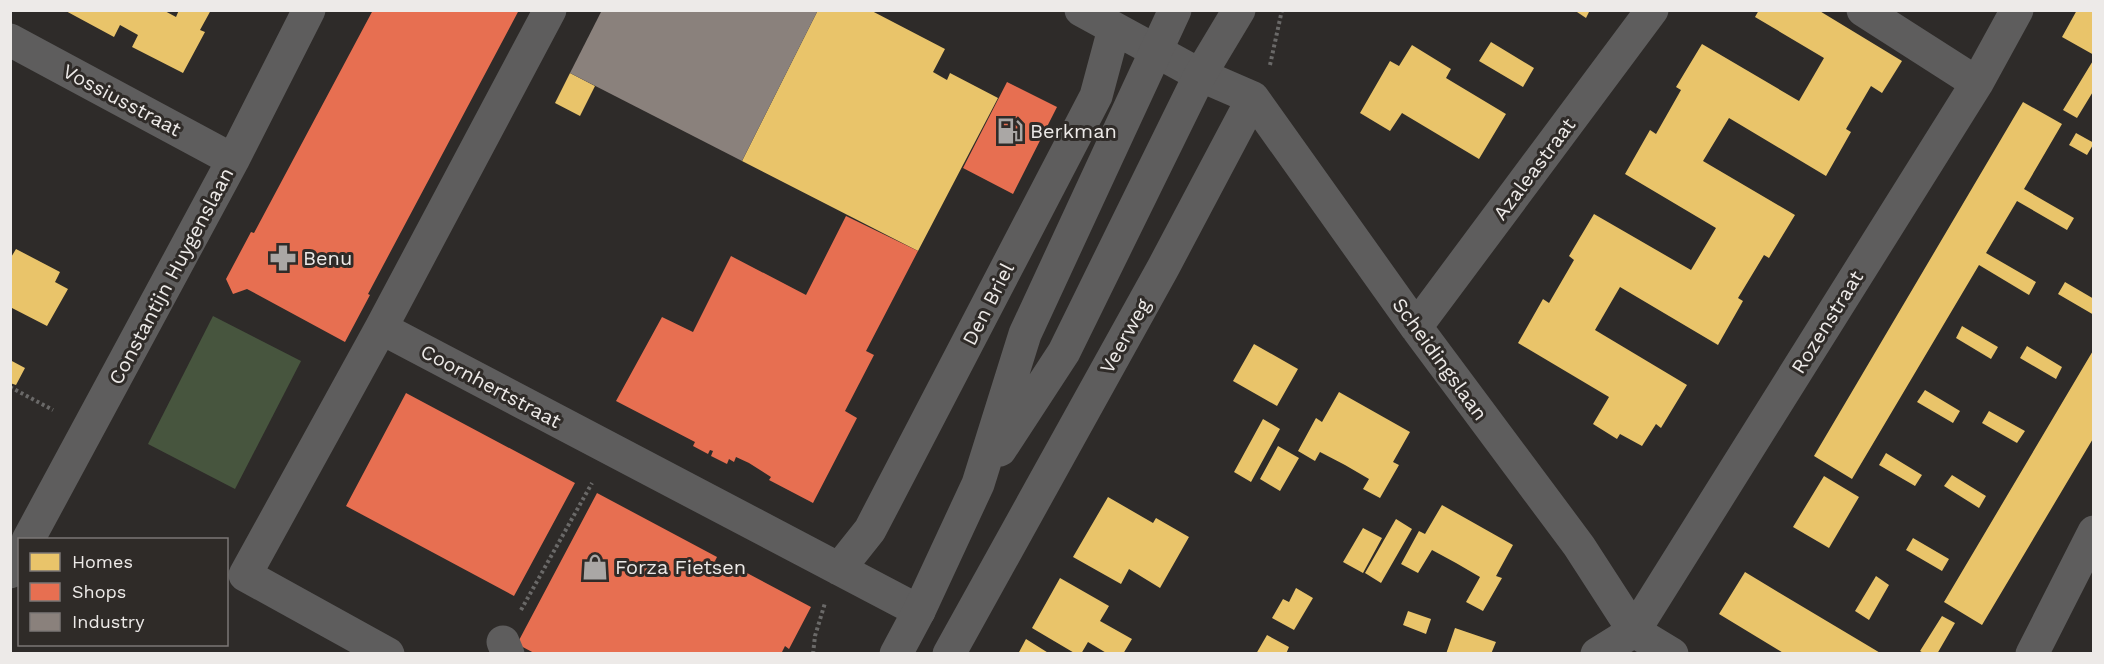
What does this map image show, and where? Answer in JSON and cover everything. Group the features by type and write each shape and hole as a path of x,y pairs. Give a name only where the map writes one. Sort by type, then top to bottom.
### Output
{"street":[{"name":"Constantijn Huygenslaan","path":"29,538 233,160 309,10"},
{"path":"388,654 245,575 381,328 550,10"},
{"path":"1081,10 1200,75 1253,98"},
{"path":"896,654 920,611 978,484 1025,333 1175,10"},
{"path":"978,484 1064,352 1200,75 1239,10"},
{"name":"Azaleastraat","path":"1416,327 1652,10"},
{"path":"1863,10 1977,83"},
{"name":"Rozenstraat","path":"1634,631 1977,83 2017,10"},
{"name":"Den Briel","path":"839,569 870,530 1096,96 1114,29"},
{"name":"Vossiusstraat","path":"10,40 233,160"},
{"name":"Scheidingslaan","path":"1253,98 1416,327 1579,546 1634,631 1672,654"},
{"name":"Veerweg","path":"949,654 1163,268 1253,98"},
{"name":"Coornhertstraat","path":"381,328 920,611"},
{"path":"2032,654 2094,532"},
{"path":"10,572 18,559"},
{"path":"1597,654 1634,631"}],"path":[{"path":"1253,98 1273,59 1281,10"},
{"path":"10,387 89,428"},
{"path":"506,648 612,449"},
{"path":"813,654 815,636 839,569"}],"green space":[{"path":"213,316 301,361 235,489 148,444"}],"building: Homes":[{"path":"64,10 163,10 176,17 179,10 211,10 200,30 205,32 183,73 132,47 138,35 120,25 114,37"},
{"path":"818,10 870,10 945,49 933,72 947,80 950,73 998,98 918,251 742,161"},
{"path":"1574,10 1590,10 1586,18"},
{"path":"1759,10 1818,10 1902,61 1882,93 1871,86 1846,129 1851,132 1826,176 1729,118 1703,161 1795,215 1769,258 1764,255 1738,298 1743,301 1718,345 1620,287 1595,330 1687,385 1661,428 1656,424 1642,446 1620,434 1617,439 1593,424 1609,397 1518,343 1543,299 1549,303 1574,260 1569,256 1594,214 1691,270 1716,228 1625,174 1650,130 1656,134 1681,90 1676,87 1702,44 1799,101 1824,58 1755,17"},
{"path":"2077,10 2094,10 2094,55 2062,37"},
{"path":"1491,42 1534,68 1523,87 1479,61"},
{"path":"1412,45 1451,69 1446,78 1506,114 1479,159 1402,113 1390,131 1360,113 1390,61 1399,66"},
{"path":"2094,59 2094,90 2077,118 2063,110"},
{"path":"570,73 595,86 580,116 555,103"},
{"path":"2023,102 2062,124 2024,189 2074,218 2067,230 2017,201 1986,253 2036,282 2029,295 1979,265 1852,479 1814,456"},
{"path":"2076,133 2094,143 2087,155 2069,145"},
{"path":"16,249 60,272 55,282 68,289 47,326 12,308 10,311 10,259"},
{"path":"2065,282 2094,299 2094,315 2058,294"},
{"path":"1962,326 1998,347 1991,359 1956,338"},
{"path":"1254,344 1298,369 1277,406 1233,381"},
{"path":"2027,346 2062,367 2056,379 2020,358"},
{"path":"2094,349 2094,437 1982,625 1944,602"},
{"path":"10,360 25,368 16,385 10,383"},
{"path":"1925,390 1960,411 1953,423 1917,402"},
{"path":"1339,392 1410,432 1393,462 1399,465 1380,498 1363,489 1369,479 1345,465 1320,452 1315,461 1298,451 1316,418 1322,422"},
{"path":"1989,411 2025,431 2017,443 1982,423"},
{"path":"1263,419 1280,429 1251,482 1234,472"},
{"path":"1278,446 1299,458 1280,491 1260,479"},
{"path":"1886,453 1922,475 1915,486 1879,465"},
{"path":"1952,475 1986,496 1979,508 1944,486"},
{"path":"1824,476 1859,497 1829,548 1793,527"},
{"path":"1108,497 1153,523 1156,518 1189,537 1160,588 1129,569 1121,584 1073,557"},
{"path":"1442,505 1513,545 1496,576 1502,578 1483,611 1466,602 1480,577 1456,563 1432,550 1418,573 1401,564 1419,531 1425,534"},
{"path":"1396,519 1412,529 1381,583 1365,573"},
{"path":"1363,528 1382,538 1363,573 1343,562"},
{"path":"1913,538 1949,559 1942,571 1906,550"},
{"path":"1745,572 1882,654 1785,654 1719,614"},
{"path":"1876,576 1889,585 1869,620 1855,611"},
{"path":"1060,578 1109,606 1100,621 1132,639 1123,654 1108,654 1088,642 1081,654 1076,654 1032,628"},
{"path":"1296,588 1313,598 1294,630 1272,618 1283,599 1289,602"},
{"path":"1408,611 1431,619 1426,634 1403,625"},
{"path":"1942,616 1955,623 1937,654 1925,654 1920,651"},
{"path":"1455,628 1496,642 1491,654 1446,654"},
{"path":"1267,635 1289,647 1286,654 1256,654"},
{"path":"1026,639 1050,654 1018,654"}],"building: Shops":[{"path":"373,10 519,10 368,294 370,295 345,342 247,289 233,294 226,279 251,232 254,233"},
{"path":"1007,82 1057,107 1013,194 963,168"},
{"path":"846,216 918,251 866,351 874,355 845,411 857,418 813,503 769,480 771,477 749,463 736,457 734,462 729,459 727,464 711,456 713,451 710,450 708,454 693,446 695,442 616,401 662,317 693,332 731,256 806,295"},
{"path":"406,393 575,483 514,596 346,506"},
{"path":"597,493 717,557 715,561 728,568 730,564 811,607 789,649 785,646 781,654 536,654 517,644"}],"building: Industry":[{"path":"602,10 818,10 742,161 570,73"}],"place":[{"name":"Berkman","path":"1010,131"},
{"name":"Benu","path":"283,258"},
{"name":"Forza Fietsen","path":"595,567"}]}
